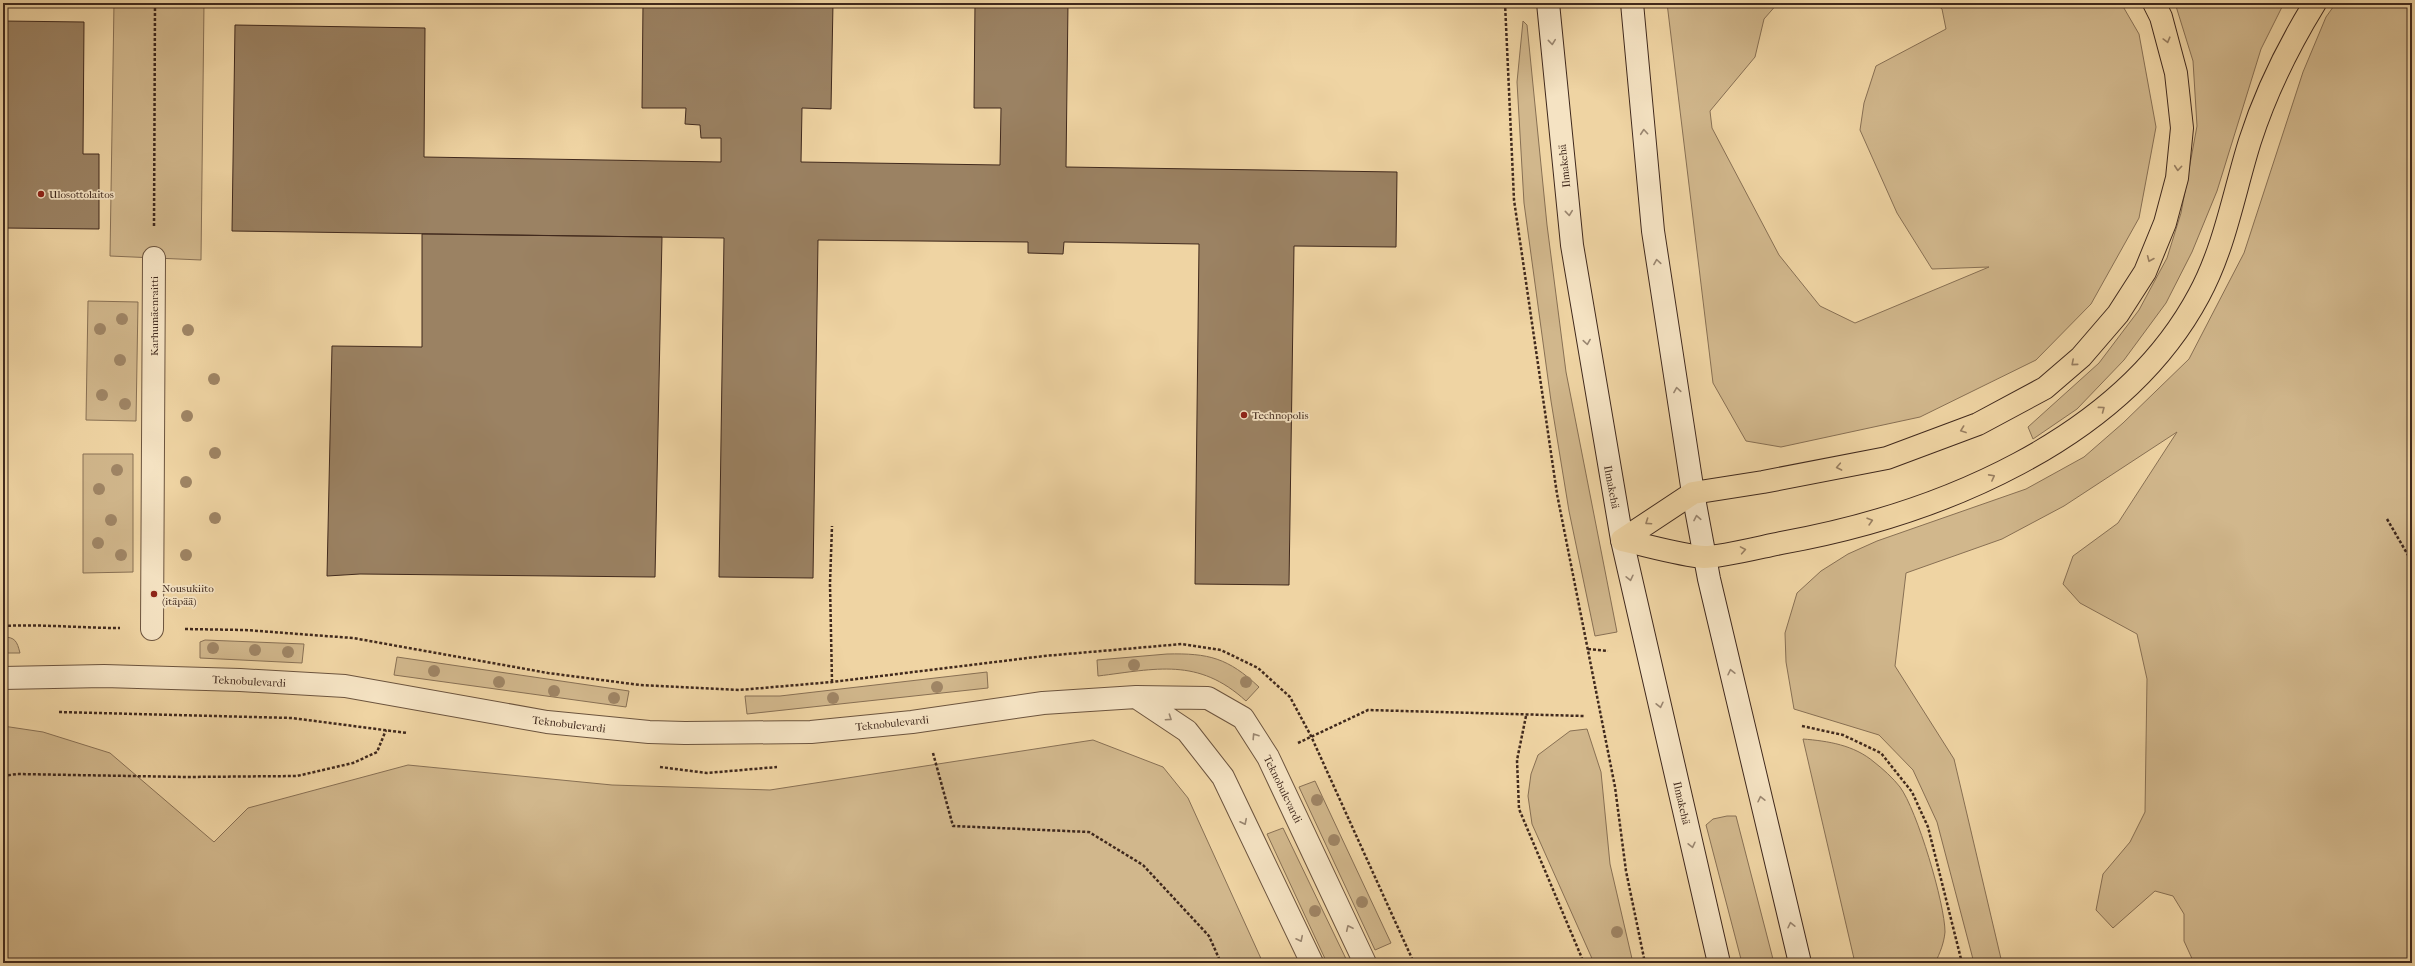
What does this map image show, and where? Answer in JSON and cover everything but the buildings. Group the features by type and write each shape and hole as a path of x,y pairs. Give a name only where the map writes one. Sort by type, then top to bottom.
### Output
{"highway":[{"path":"1622,540 1693,493 1762,482 1886,458 1978,424 2045,388 2081,357 2118,314 2144,272 2165,223 2177,178 2182,128 2176,73 2161,17 2154,3"},
{"path":"1622,540 1705,557 1812,538 1906,511 1979,484 2057,442 2116,399 2176,333 2200,293 2229,220 2250,142 2271,83 2290,44 2315,3"}],"street":[{"name":"Ilmakehä","path":"1548,3 1572,245 1622,540 1719,963"},
{"path":"1632,3 1653,231 1693,493 1705,557 1800,963"},
{"name":"Karhumäenraitti","path":"152,629 154,258"},
{"name":"Teknobulevardi","path":"3,678 104,676 225,679 344,686 547,722 649,732 700,734 811,732 912,722 1043,704 1136,697 1208,698 1243,718 1268,756 1365,963"},
{"path":"1136,697 1187,731 1223,777 1312,963"}],"path":[{"path":"154,258 156,3"},
{"path":"1505,3 1514,200 1557,494 1615,787 1626,871 1646,963"},
{"path":"2387,519 2412,562"},
{"path":"832,526 830,584 832,682"},
{"path":"3,626 35,624 71,628 245,630 353,638 548,674 640,685 739,690 832,682 1044,656 1182,644 1221,650 1258,668 1290,697 1311,736 1414,963"},
{"path":"1588,649 1608,651"},
{"path":"1268,756 1368,710 1526,716 1584,716"},
{"path":"1526,716 1517,760 1519,810 1584,963"},
{"path":"1802,726 1843,735 1881,753 1912,792 1928,827 1962,963"},
{"path":"3,776 17,774 187,777 297,776 352,763 377,752 386,730"},
{"path":"933,753 953,826 1090,832 1143,865 1208,936 1222,963"},
{"path":"1951,963 1961,959"}],"shaded area":[{"path":"114,3 204,3 201,260 110,256"},
{"path":"1667,3 1778,3 1764,19 1755,57 1710,111 1712,128 1779,255 1820,306 1855,323 1989,267 1932,269 1897,213 1860,130 1864,103 1876,66 1946,29 1942,9 1935,3 2121,3 2139,34 2156,127 2139,218 2091,304 2036,360 1920,417 1781,447 1746,441 1713,383"},
{"path":"2175,3 2284,3 2261,49 2217,191 2192,252 2166,303 2124,360 2077,409 2033,439 2028,427 2099,363 2139,310 2167,258 2181,213 2197,126 2193,61"},
{"path":"2336,3 2412,3 2412,963 2194,963 2184,941 2184,914 2173,896 2155,891 2113,928 2096,910 2103,874 2130,842 2145,812 2147,679 2137,634 2080,603 2063,584 2073,556 2118,523 2177,432 2064,506 2002,539 1906,573 1895,666 1954,759 2002,963 1974,963 1937,822 1913,770 1879,735 1794,709 1786,662 1785,633 1797,593 1821,571 1848,554 1877,541 2026,489 2084,457 2123,423 2189,359 2244,253 2303,72 2326,17"},
{"path":"1523,21 1527,25 1547,225 1566,372 1617,632 1595,636 1569,511 1551,401 1524,203 1517,82"},
{"path":"88,301 138,302 136,421 86,420"},
{"path":"83,454 133,454 133,572 83,573"},
{"path":"3,637 15,640 20,653 3,653"},
{"path":"205,640 304,644 302,663 200,658 200,642"},
{"path":"1167,654 1206,656 1217,659 1237,669 1259,687 1246,701 1228,687 1211,678 1193,672 1176,669 1158,669 1098,676 1097,660"},
{"path":"397,657 629,691 626,707 394,675"},
{"path":"987,672 988,688 747,714 745,696 780,696"},
{"path":"3,726 43,732 110,753 214,842 248,808 408,765 612,785 770,790 1093,740 1163,767 1188,798 1263,963 3,963"},
{"path":"1587,729 1601,772 1610,864 1633,963 1594,963 1532,824 1528,796 1531,774 1538,755 1570,731"},
{"path":"1803,739 1840,745 1858,752 1866,756 1881,768 1900,787 1907,799 1922,836 1935,880 1944,919 1944,940 1935,963 1855,963"},
{"path":"1315,781 1391,943 1375,950 1299,787"},
{"path":"1736,816 1774,963 1742,963 1706,825 1713,819"},
{"path":"1283,828 1348,963 1327,963 1267,834"}],"place":[{"name":"Ulosottolaitos","path":"41,194"},
{"name":"Technopolis","path":"1244,415"},
{"name":"Nousukiito (itäpää)","path":"154,594"}]}
